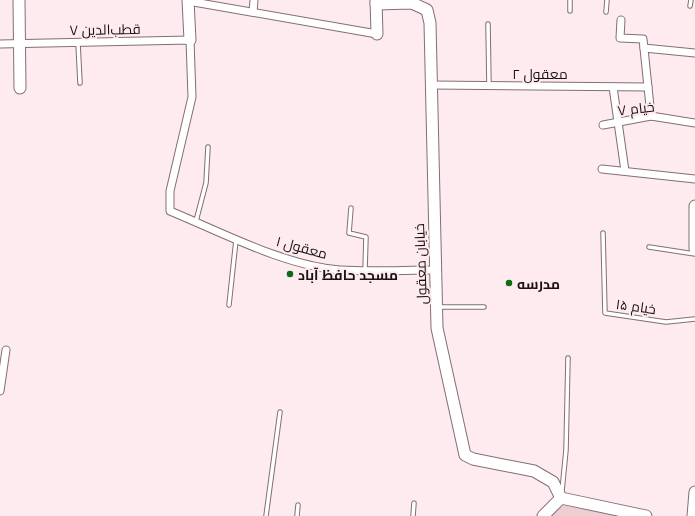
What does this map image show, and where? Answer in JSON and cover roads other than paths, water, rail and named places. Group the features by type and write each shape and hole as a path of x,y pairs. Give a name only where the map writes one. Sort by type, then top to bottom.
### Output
{"street":[{"path":"18,0 20,88"},
{"path":"190,40 188,0 377,34 375,1"},
{"path":"253,12 254,0"},
{"name":"خیابان معقول","path":"375,1 412,3 427,10 430,23 437,328 465,455 473,459 534,471 553,482 561,498"},
{"path":"621,20 620,38 643,39 651,116"},
{"name":"قطب‌الدین ۷","path":"0,44 190,40"},
{"name":"معقول ۱","path":"190,40 192,97 170,191 170,211 236,239 295,261 339,270 435,270"},
{"path":"644,48 695,53"},
{"name":"معقول ۲","path":"432,86 648,87"},
{"path":"613,87 625,171"},
{"name":"خیام ۷","path":"603,125 651,116 695,123"},
{"path":"602,169 695,179"},
{"path":"695,206 695,247"},
{"path":"0,390 6,350"},
{"path":"693,516 695,492"},
{"path":"543,516 561,498 646,516"}],"lane":[{"path":"570,0 570,11"},
{"path":"606,12 607,0"},
{"path":"690,6 691,0"},
{"path":"488,24 489,86"},
{"path":"78,43 80,83"},
{"path":"196,222 206,183 208,147"},
{"path":"351,208 348,233 366,237 365,270"},
{"name":"خیام ۱۵","path":"603,233 605,313 666,322 695,319"},
{"path":"229,305 236,239"},
{"path":"649,247 695,254"},
{"path":"436,307 484,307"},
{"path":"561,498 566,450 568,358"},
{"path":"266,516 280,412"},
{"path":"413,516 414,503"},
{"path":"297,516 298,505"}],"place":[{"name":"مسجد حافظ آباد","path":"290,274"},
{"name":"مدرسه","path":"509,283"}]}
